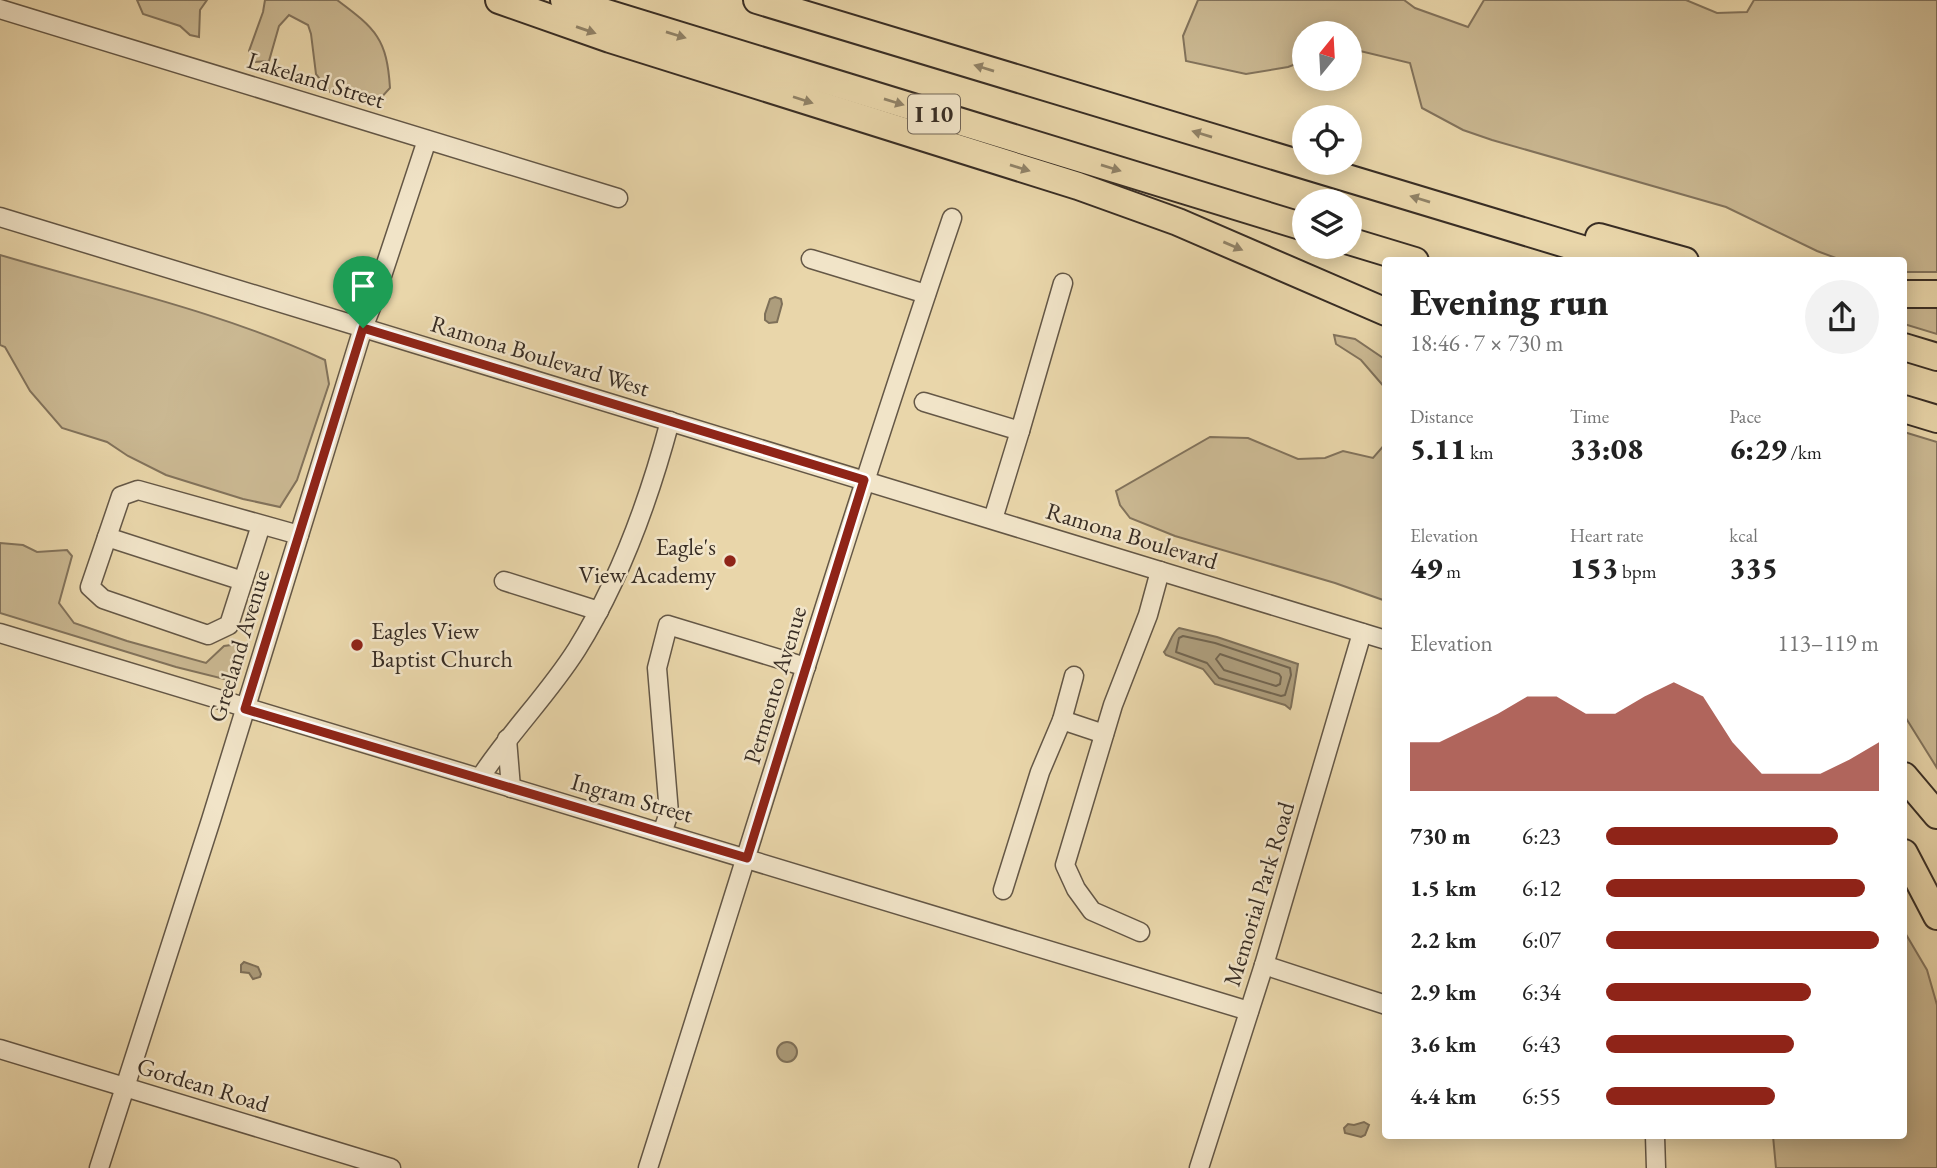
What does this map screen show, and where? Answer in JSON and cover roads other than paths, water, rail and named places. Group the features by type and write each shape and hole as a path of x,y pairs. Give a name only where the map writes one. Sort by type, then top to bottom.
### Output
{"highway":[{"path":"499,0 610,39 1078,186 1178,222 1382,310"},
{"name":"I 10","path":"564,0 1292,223"},
{"name":"I 10","path":"757,0 1609,257"},
{"path":"1485,219 1589,234 1671,257"},
{"path":"1362,245 1402,257"},
{"path":"1907,294 1937,294"},
{"path":"1907,347 1937,357"},
{"path":"1907,410 1937,419"},
{"path":"1907,780 1937,815"},
{"path":"1907,859 1937,916"}],"street":[{"name":"Lakeland Street","path":"0,9 618,198"},
{"name":"Greeland Avenue","path":"99,1168 363,328 427,140"},
{"name":"Ramona Boulevard West","path":"0,217 864,480"},
{"name":"Permento Avenue","path":"648,1168 864,480 952,218"},
{"path":"811,259 926,294"},
{"path":"993,519 1063,283"},
{"path":"924,402 1020,431"},
{"path":"480,778 576,651 599,611 631,542 659,462 670,421"},
{"name":"Ramona Boulevard","path":"864,480 1382,639"},
{"path":"261,525 229,625 208,635 103,599 90,587 121,496 138,490 299,535"},
{"path":"107,537 243,581"},
{"path":"1140,932 1092,911 1076,889 1065,865 1113,705 1148,615 1160,570"},
{"path":"504,581 599,611"},
{"path":"662,833 669,813 657,668 668,625 806,667"},
{"name":"Ingram Street","path":"0,633 1249,1011"},
{"name":"Memorial Park Road","path":"1199,1168 1264,965 1363,633"},
{"path":"1003,890 1041,772 1062,720 1074,676"},
{"path":"1062,720 1104,734"},
{"path":"507,739 511,788"},
{"path":"1264,965 1382,1004"},
{"name":"Gordean Road","path":"0,1049 391,1168"},
{"path":"1655,1139 1656,1168"}],"water":[{"path":"770,299 781,299 782,304 777,322 769,323 765,320 765,314"},
{"path":"1179,628 1217,637 1298,664 1290,709 1285,705 1215,684 1203,669 1166,655 1164,652"},
{"path":"244,962 258,967 260,977 253,979 249,973 241,972"},
{"path":"787,1042 794,1045 797,1052 794,1059 787,1062 780,1059 777,1052 780,1045"},
{"path":"1364,1122 1369,1125 1365,1135 1361,1137 1345,1133 1344,1128 1348,1124"}],"place":[{"name":"Eagle's View Academy","path":"730,561"},
{"name":"Eagles View Baptist Church","path":"357,645"}]}
